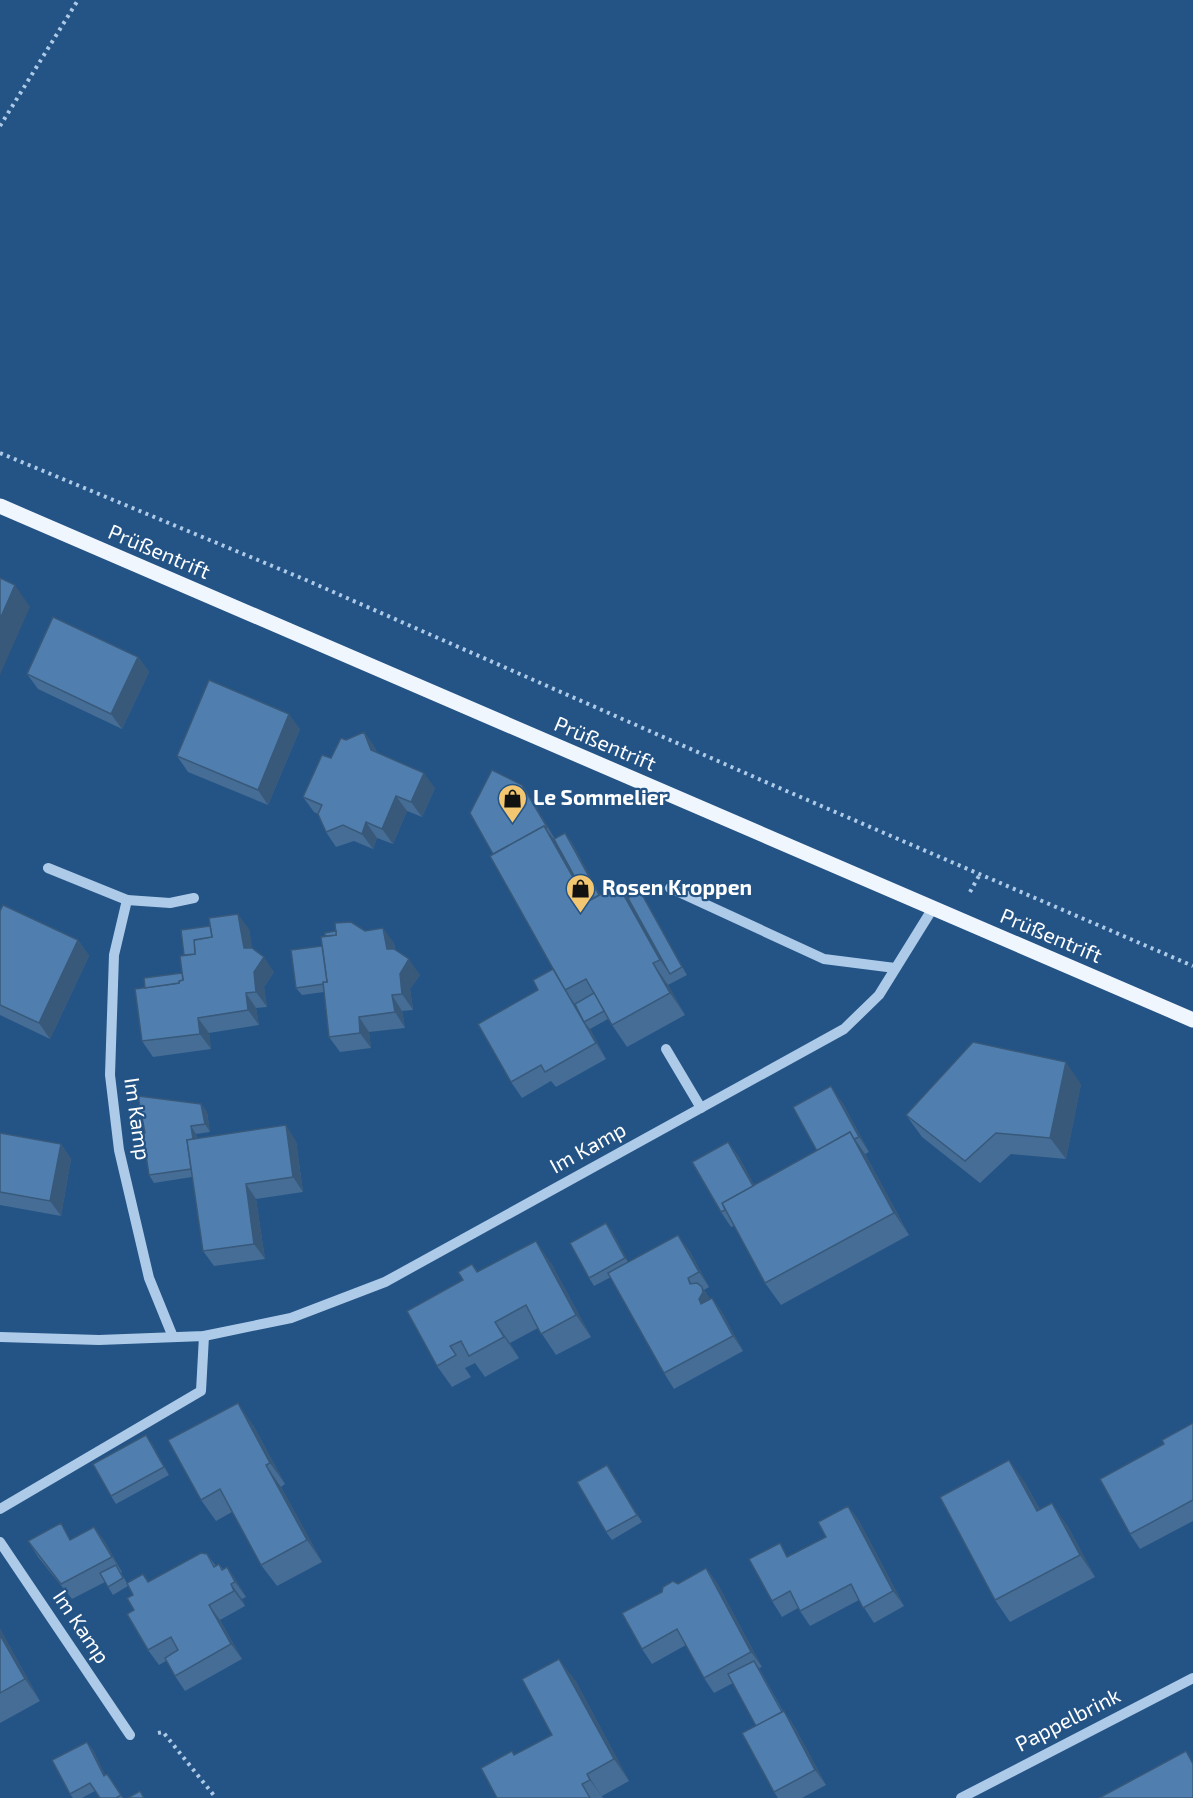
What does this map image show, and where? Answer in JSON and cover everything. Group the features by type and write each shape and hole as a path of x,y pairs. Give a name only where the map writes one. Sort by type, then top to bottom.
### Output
{"main road":[{"name":"Prüßentrift","path":"0,506 1193,1020"}],"street":[{"path":"48,868 128,900 170,903 194,898"},
{"path":"670,888 824,958 895,968"},
{"name":"Im Kamp","path":"128,900 114,955 110,1075 120,1150 149,1278 173,1337"},
{"name":"Im Kamp","path":"0,1337 99,1340 204,1336 291,1317 385,1282 844,1029 879,994 933,908"},
{"path":"666,1049 701,1108"},
{"path":"0,1509 3,1505 201,1391 204,1336"},
{"name":"Im Kamp","path":"0,1542 130,1735"},
{"name":"Pappelbrink","path":"961,1798 1193,1678"}],"path":[{"path":"0,126 78,0"},
{"path":"0,453 295,576 757,779 1193,966"},
{"path":"130,1735 163,1732 216,1798"}],"building":[{"path":"0,578 15,585 0,619"},
{"path":"53,617 138,657 111,714 27,674"},
{"path":"209,680 289,714 258,790 177,756"},
{"path":"364,732 371,750 424,773 411,802 396,796 382,829 366,822 362,834 343,825 326,832 318,814 322,805 303,797 322,755 331,758 341,738 346,740"},
{"path":"492,770 522,785 547,827 544,826 493,854 470,813"},
{"path":"544,826 587,902 618,885 660,960 653,963 670,993 612,1025 586,979 565,990 490,856"},
{"path":"565,833 599,895 588,901 554,839"},
{"path":"640,891 682,967 670,974 628,898"},
{"path":"3,905 78,940 39,1023 0,1005 0,911"},
{"path":"238,914 244,948 252,948 264,957 254,972 256,992 246,993 248,1010 198,1018 200,1034 142,1041 135,989 179,983 183,980 180,956 195,954 194,940 212,937 209,918"},
{"path":"351,922 365,931 383,928 387,949 394,949 409,959 400,974 402,994 392,995 395,1012 359,1017 360,1033 329,1037 323,982 327,982 321,937 336,935 335,923"},
{"path":"210,926 212,937 194,940 195,954 184,955 181,930"},
{"path":"336,931 336,935 325,936 325,933"},
{"path":"322,946 327,982 296,988 291,950"},
{"path":"553,969 596,1043 545,1072 541,1065 511,1082 478,1024 538,990 533,980"},
{"path":"182,973 183,980 179,983 145,988 144,978"},
{"path":"594,993 604,1011 584,1022 575,1004"},
{"path":"973,1042 1066,1062 1050,1138 996,1133 965,1161 906,1115"},
{"path":"831,1086 859,1137 854,1139 850,1132 817,1151 793,1107"},
{"path":"138,1096 201,1104 205,1124 191,1126 193,1139 187,1140 191,1169 149,1175 143,1134 145,1133"},
{"path":"286,1125 293,1177 246,1184 254,1244 203,1251 187,1140"},
{"path":"850,1132 894,1213 765,1283 722,1203"},
{"path":"0,1133 61,1144 50,1201 0,1192"},
{"path":"728,1142 753,1186 722,1203 725,1210 721,1212 692,1162"},
{"path":"606,1223 625,1258 589,1278 570,1243"},
{"path":"678,1235 699,1272 688,1278 690,1284 697,1283 702,1287 703,1292 699,1299 701,1304 712,1298 733,1336 664,1373 608,1273"},
{"path":"536,1241 576,1315 541,1334 526,1305 495,1322 504,1337 469,1356 461,1341 450,1346 456,1355 437,1366 407,1311 463,1280 458,1272 472,1264 477,1272"},
{"path":"238,1403 270,1463 266,1465 307,1540 261,1565 220,1489 201,1500 168,1440"},
{"path":"1193,1423 1193,1500 1130,1534 1100,1479 1164,1444 1162,1440"},
{"path":"146,1435 164,1467 111,1496 93,1464"},
{"path":"1009,1460 1037,1511 1052,1503 1080,1555 995,1600 940,1497"},
{"path":"607,1465 637,1515 606,1532 577,1482"},
{"path":"848,1506 893,1591 863,1608 851,1584 800,1611 790,1591 772,1601 749,1559 780,1543 787,1557 826,1537 818,1522"},
{"path":"61,1523 70,1540 94,1527 112,1557 61,1584 28,1541"},
{"path":"201,1553 207,1554 214,1567 219,1564 222,1570 227,1567 235,1582 231,1584 234,1591 209,1605 231,1644 175,1676 165,1658 178,1650 171,1637 148,1650 127,1614 134,1610 127,1598 133,1595 127,1583 143,1574 148,1582"},
{"path":"116,1565 123,1578 108,1587 100,1573"},
{"path":"706,1568 751,1652 704,1678 677,1629 642,1649 622,1613 662,1592 663,1587 673,1581 678,1584"},
{"path":"0,1635 25,1679 0,1693"},
{"path":"559,1659 614,1759 587,1774 590,1780 582,1784 590,1798 497,1798 481,1768 512,1751 514,1755 552,1735 522,1679"},
{"path":"754,1661 782,1712 756,1726 728,1674"},
{"path":"784,1711 815,1770 774,1792 742,1733"},
{"path":"87,1742 104,1776 107,1774 121,1795 116,1798 100,1798 90,1783 70,1794 52,1760"},
{"path":"1186,1751 1193,1764 1193,1798 1099,1798"},
{"path":"140,1791 144,1798 128,1798"}],"place":[{"name":"Le Sommelier","path":"512,824"},
{"name":"Rosen Kroppen","path":"581,914"}]}
